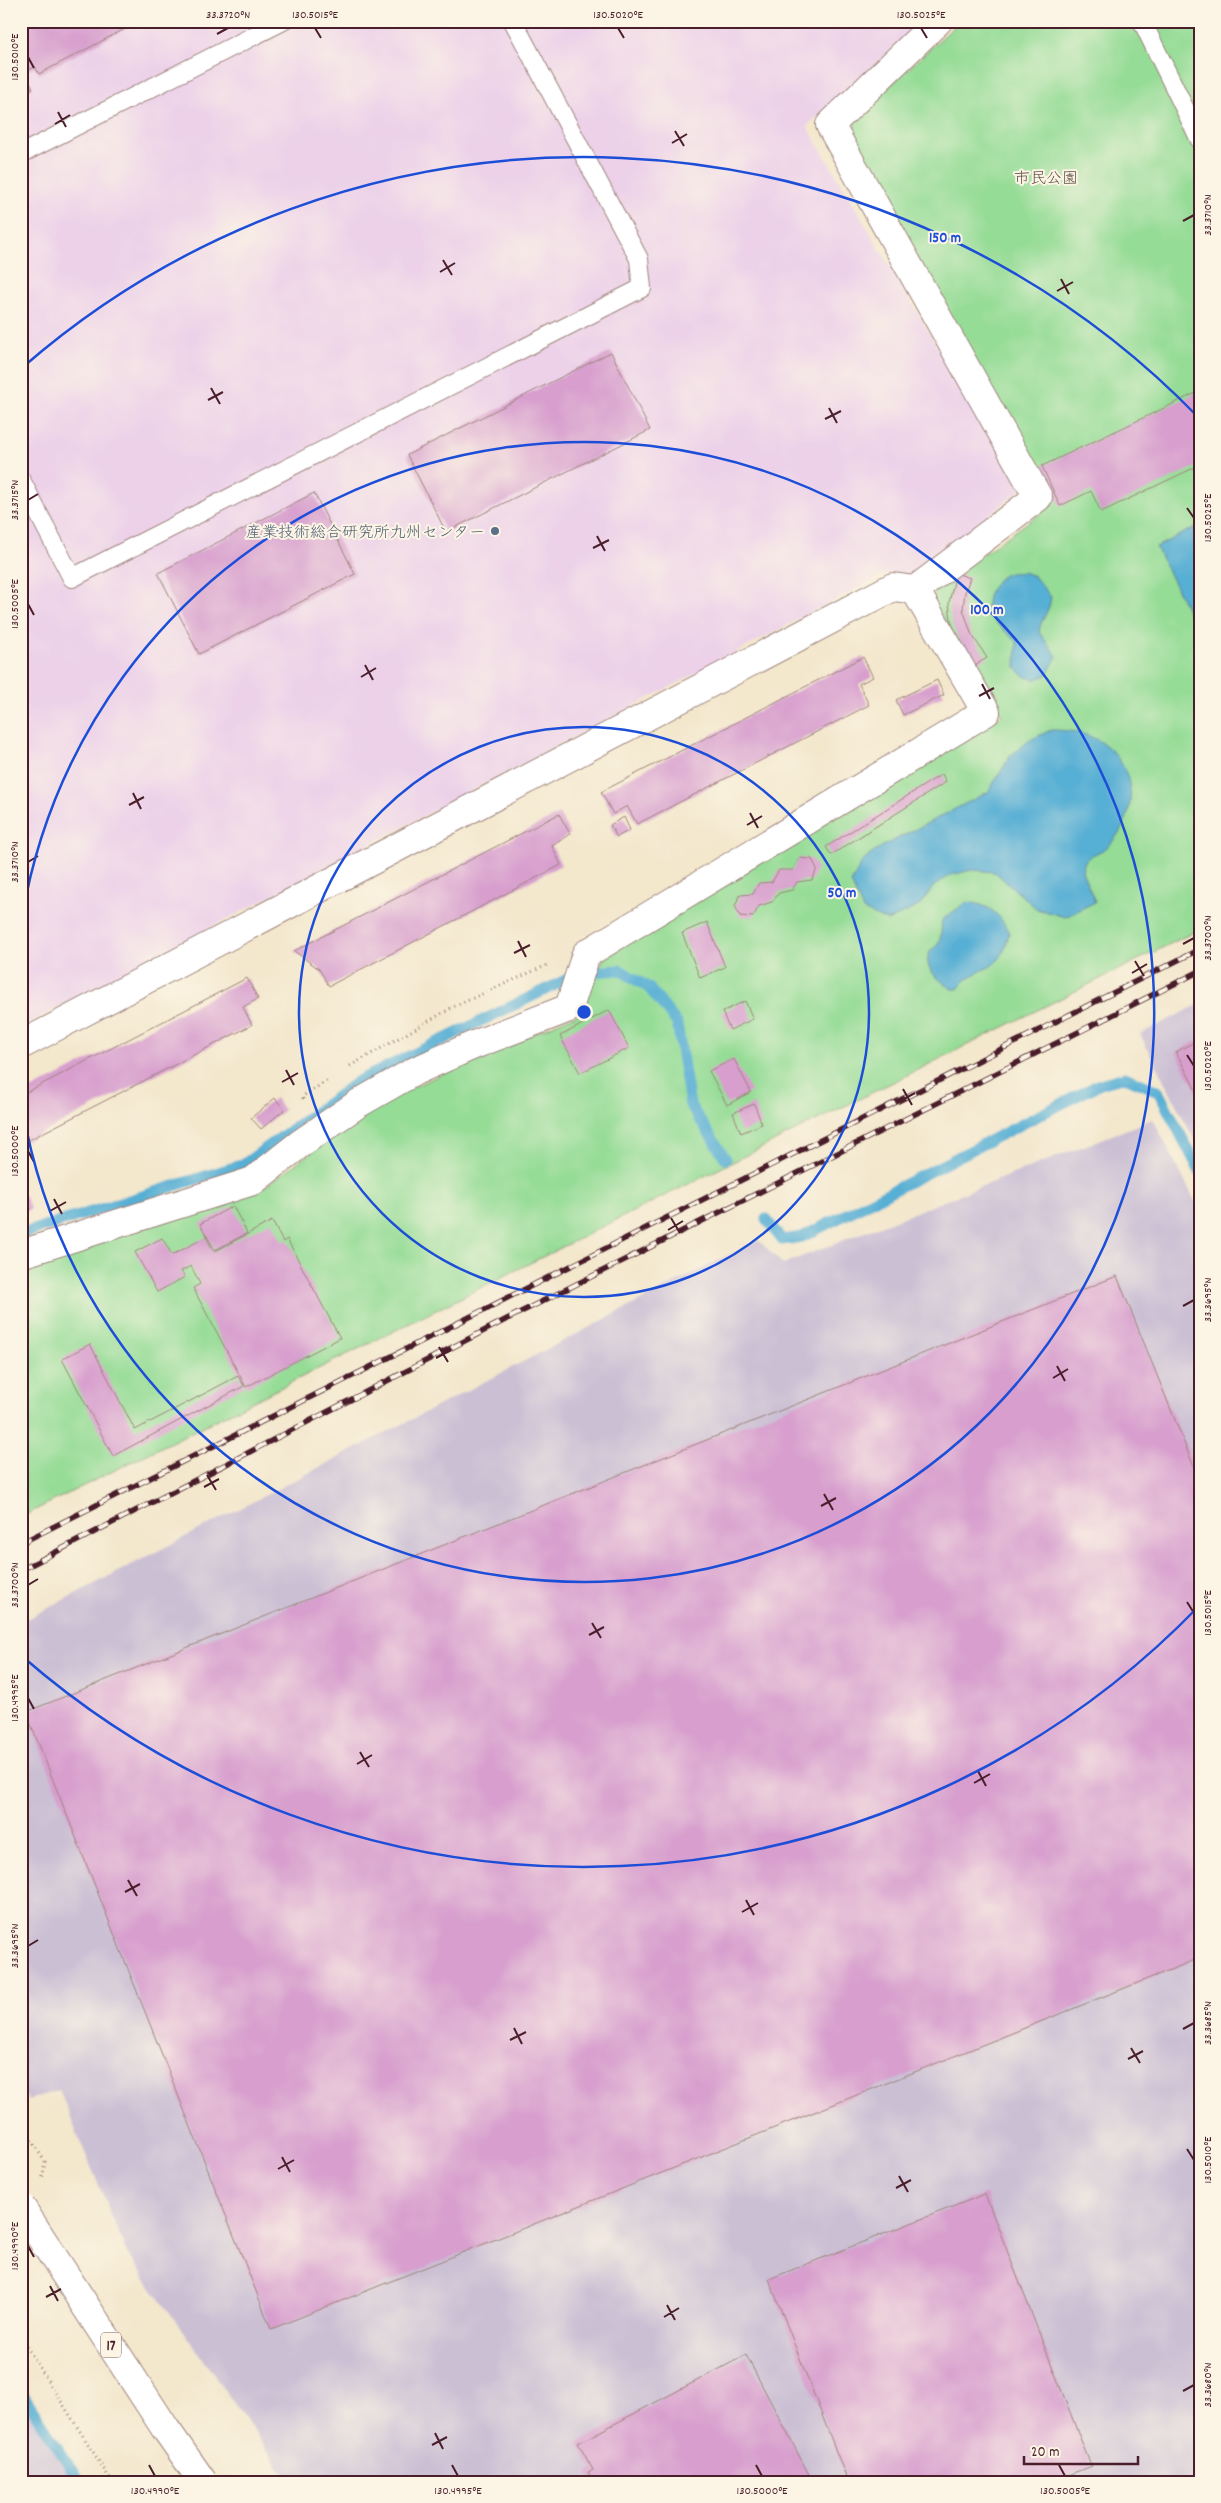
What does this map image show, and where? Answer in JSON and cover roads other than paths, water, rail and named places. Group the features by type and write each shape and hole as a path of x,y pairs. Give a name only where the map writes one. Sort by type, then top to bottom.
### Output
{"street":[{"path":"21,1045 893,587 915,590 1038,497 830,125 938,21"},
{"path":"21,1254 253,1181 301,1143 358,1103 415,1071 474,1044 570,1008 586,954 986,712 915,590"},
{"name":"17","path":"21,2207 165,2428 204,2482"}],"lane":[{"path":"21,154 283,21"},
{"path":"21,480 72,578 642,288 639,259 513,21"},
{"path":"1142,21 1200,140"}],"water":[{"path":"1200,525 1200,636 1156,547"},
{"path":"1023,572 1034,576 1051,597 1049,608 1041,623 1039,632 1057,656 1047,675 1034,680 1024,676 1016,668 1017,641 994,621 987,608 988,596 998,580 1007,574"},
{"path":"1051,730 1079,733 1102,743 1114,753 1122,764 1127,778 1130,806 1126,820 1117,836 1109,845 1086,860 1082,871 1095,902 1065,917 1037,909 995,872 972,870 951,875 934,886 919,906 887,921 863,910 851,883 863,860 883,846 988,792 1011,755 1030,740"},
{"path":"967,902 981,905 993,911 1009,933 1005,947 995,963 974,974 958,989 952,989 930,969 928,958 930,952 939,941 942,920"}],"waterway":[{"path":"21,1234 244,1164 360,1080 580,973 620,970 649,988 677,1023 690,1105 726,1159"},
{"path":"766,1219 782,1240 802,1237 1100,1084 1125,1077 1158,1091 1200,1172"},
{"path":"21,2391 80,2482"}],"railway":[{"path":"21,1543 1200,949"},
{"path":"21,1570 509,1318 1200,971"}],"place":[{"name":"産業技術総合研究所九州センター","path":"495,531"}],"park label":[{"name":"市民公園","path":"1046,177"}]}
